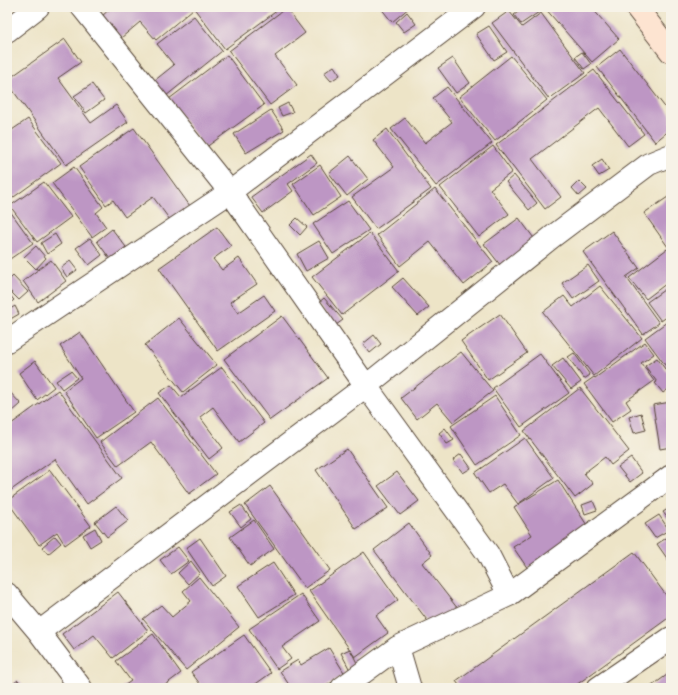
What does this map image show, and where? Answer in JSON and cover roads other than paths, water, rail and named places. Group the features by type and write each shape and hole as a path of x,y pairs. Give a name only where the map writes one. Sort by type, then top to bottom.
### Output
{"main road":[{"path":"636,7 671,52"}],"street":[{"path":"7,31 38,7"},
{"path":"82,7 230,192 366,386 488,554 509,596"},
{"path":"7,341 230,192 474,7"},
{"path":"39,632 366,386 552,237 649,164 671,155"},
{"path":"342,688 398,647 509,596 671,476"},
{"path":"7,594 14,617 39,632 81,688"},
{"path":"598,688 671,638"},
{"path":"398,647 410,688"}]}
